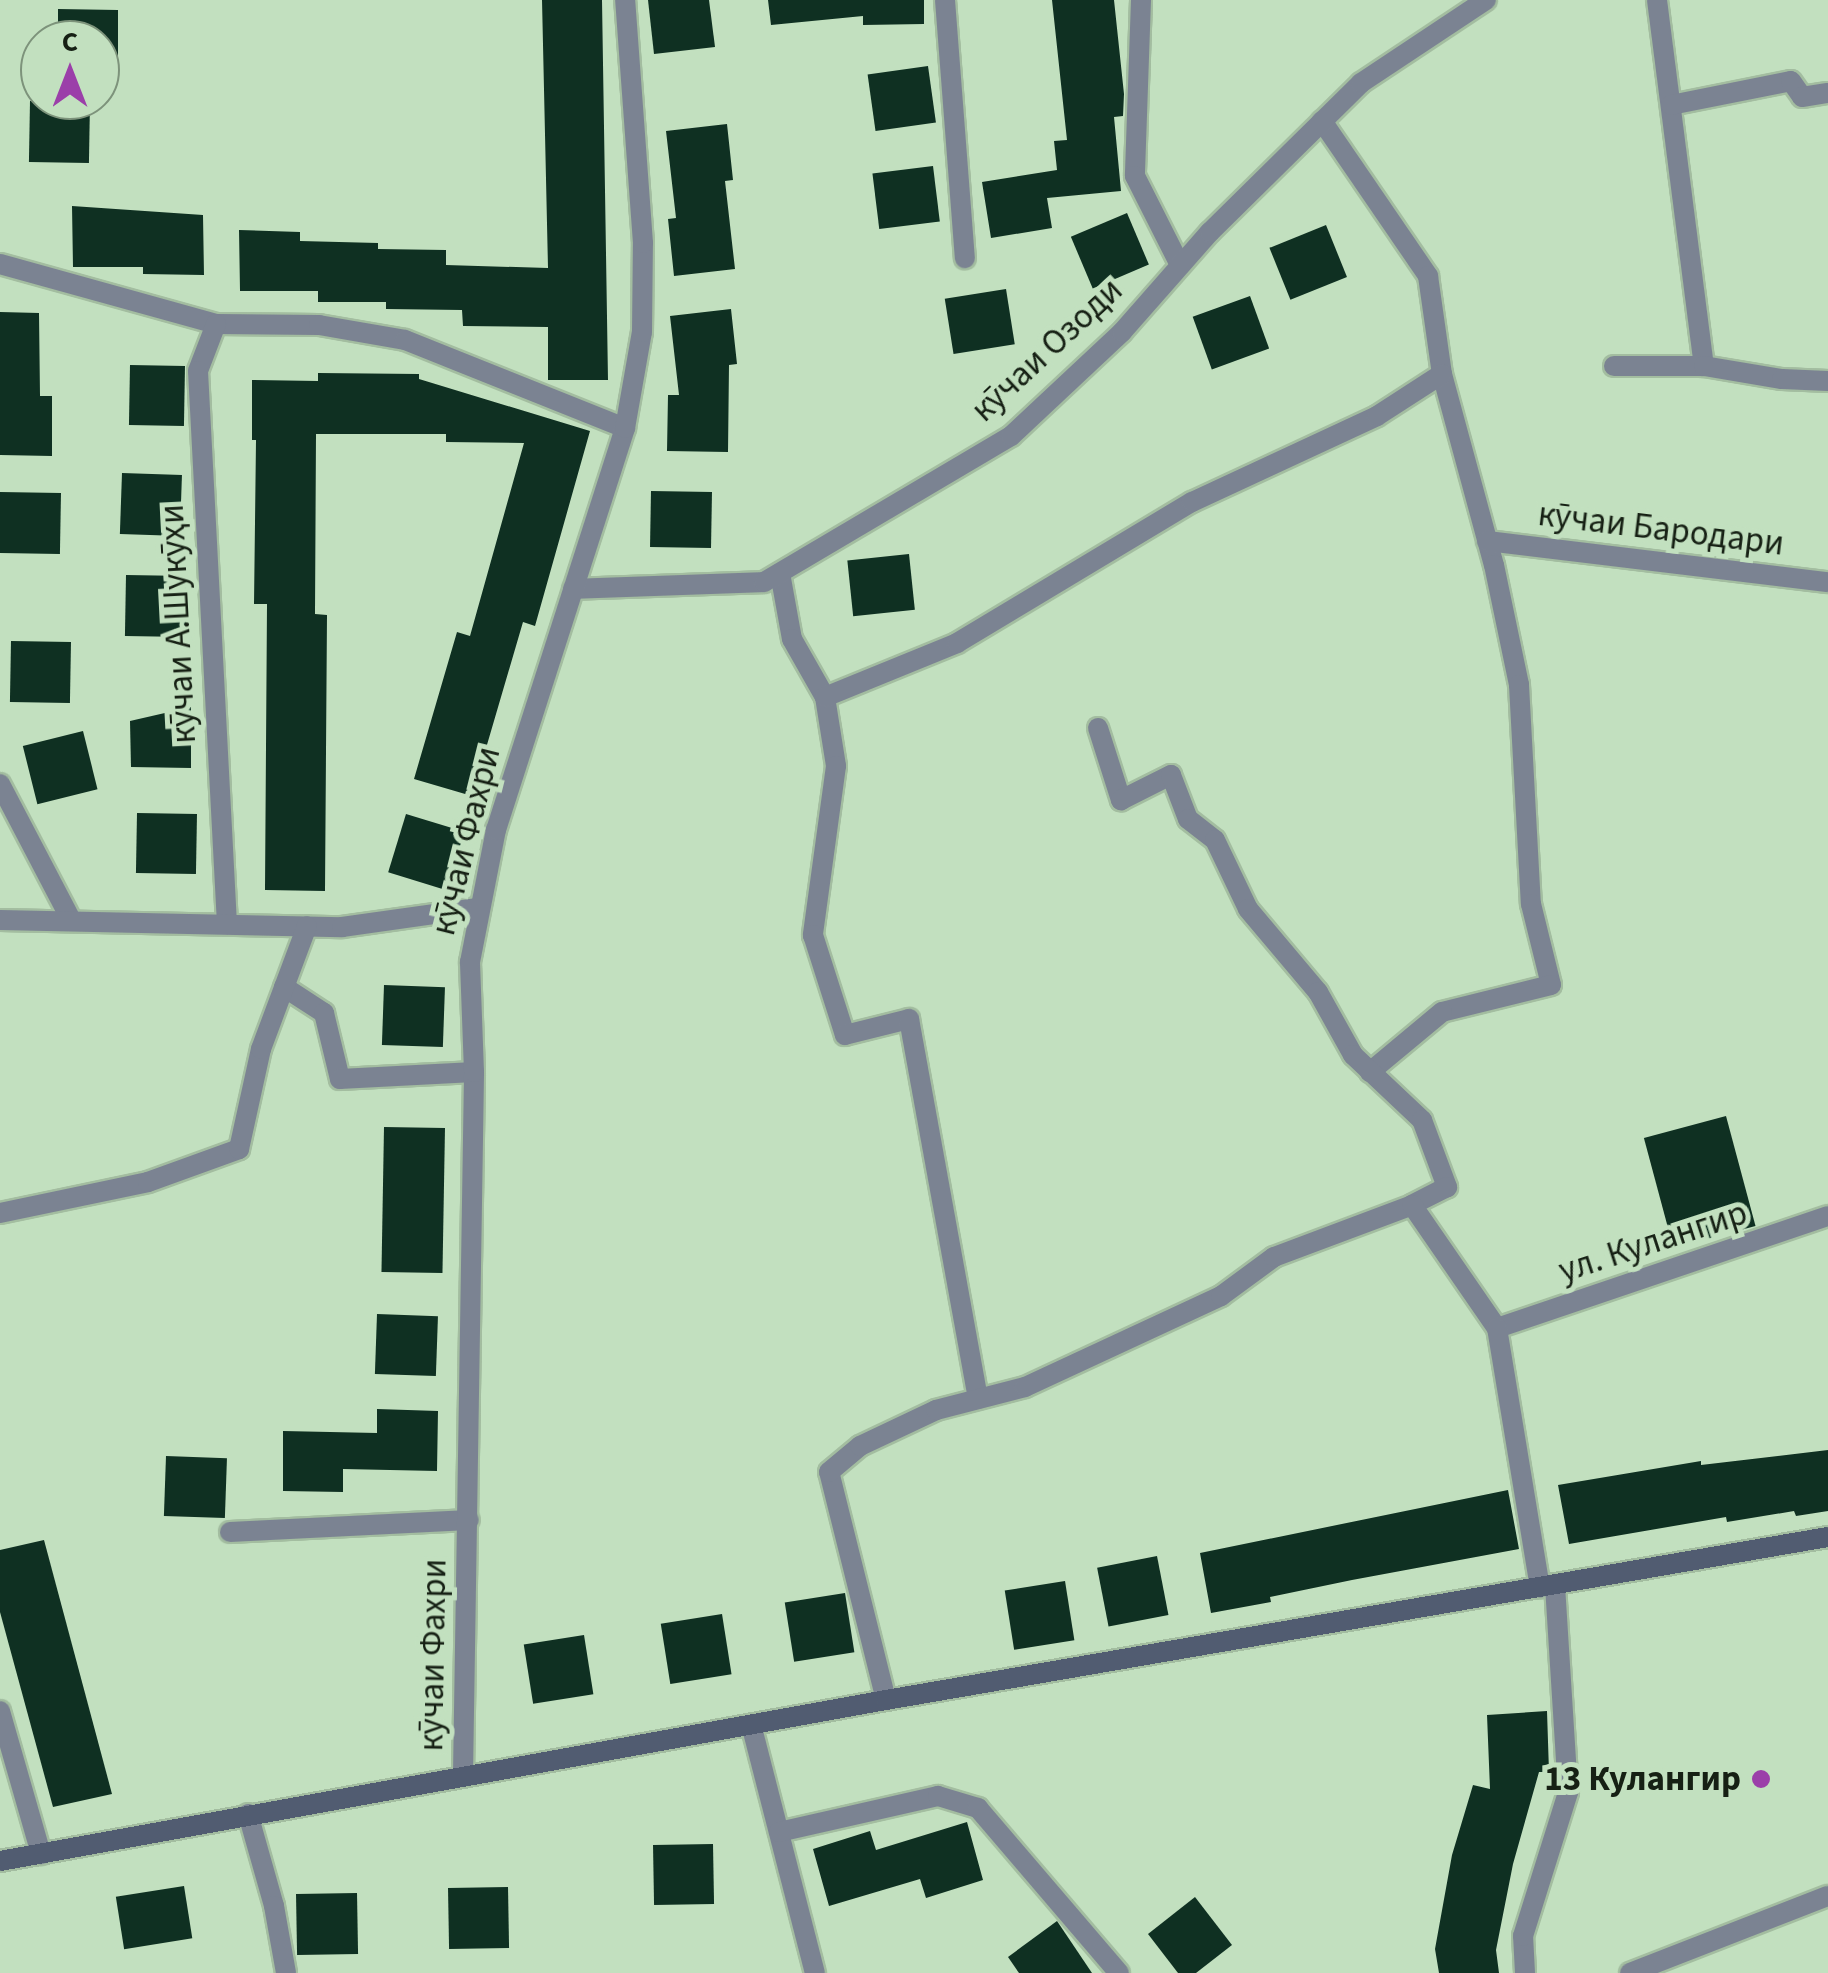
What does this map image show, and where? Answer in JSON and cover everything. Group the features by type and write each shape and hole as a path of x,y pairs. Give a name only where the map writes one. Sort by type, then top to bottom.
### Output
{"main road":[{"path":"0,1861 248,1814 752,1728 886,1700 1828,1537"}],"street":[{"name":"кӯчаи Фахри","path":"464,1776 474,1072 470,962 496,830 625,428 642,332 643,243 625,0"},
{"path":"944,0 965,258"},
{"path":"1141,0 1136,176 1180,265"},
{"name":"кӯчаи Озоди","path":"573,589 764,582 1011,436 1122,332 1180,265 1361,82 1486,0"},
{"path":"1658,0 1704,366"},
{"path":"1671,105 1791,81 1802,97 1828,93"},
{"path":"1322,122 1428,276 1442,374 1519,684 1532,904 1551,985 1442,1012 1370,1072"},
{"path":"0,264 216,324 319,325 405,340 625,428"},
{"name":"кӯчаи А.Шукӯҳи","path":"216,324 198,371 227,924"},
{"path":"1614,366 1704,366 1782,380 1828,381"},
{"path":"824,697 957,642 1192,502 1377,416 1442,374"},
{"name":"кӯчаи Бародари","path":"1486,541 1828,582"},
{"path":"780,572 792,638 824,697 836,766 813,935 845,1034 909,1019 978,1399"},
{"path":"886,1700 830,1472 860,1446 936,1410 1025,1387 1221,1296 1274,1257 1412,1205 1448,1187 1422,1120 1354,1056 1318,992 1248,909 1214,840 1188,820 1171,775 1121,800 1098,728"},
{"path":"0,784 71,920"},
{"path":"0,920 342,927 478,908"},
{"path":"0,1213 148,1182 239,1148 262,1049 307,926"},
{"path":"284,986 324,1013 340,1080 474,1072"},
{"path":"1412,1205 1498,1328 1548,1586 1568,1792 1523,1936 1525,1973"},
{"name":"ул. Кулангир","path":"1498,1328 1828,1216"},
{"path":"230,1532 468,1520"},
{"path":"0,1711 41,1854"},
{"path":"752,1728 815,1973"},
{"path":"778,1832 938,1796 978,1808 1119,1973"},
{"path":"248,1814 274,1906 286,1973"},
{"path":"1630,1973 1828,1896"}],"building":[{"path":"542,0 602,0 608,380 548,380 548,327 463,326 462,310 386,309 386,302 318,302 318,291 240,291 239,230 300,232 300,241 378,243 378,249 446,250 446,265 548,268"},
{"path":"648,0 709,0 715,47 654,54"},
{"path":"768,0 924,0 924,24 863,25 863,16 771,25"},
{"path":"1052,0 1114,0 1124,94 1123,116 1114,117 1121,191 1047,198 1052,228 991,238 982,182 1057,170 1054,141 1067,140"},
{"path":"58,9 118,10 118,20 58,20"},
{"path":"928,66 936,122 876,131 868,74"},
{"path":"30,120 90,120 89,163 29,162"},
{"path":"727,124 733,180 725,181 735,269 674,276 668,219 676,218 666,131"},
{"path":"933,166 940,222 879,229 872,173"},
{"path":"72,206 203,215 204,275 143,274 143,267 73,267"},
{"path":"1127,213 1149,265 1093,288 1071,237"},
{"path":"1326,225 1347,277 1290,300 1269,248"},
{"path":"1006,289 1015,344 954,354 945,299"},
{"path":"1250,296 1269,349 1212,369 1193,317"},
{"path":"731,309 737,364 729,365 728,452 667,451 668,395 679,395 670,316"},
{"path":"0,312 39,313 40,396 52,396 52,456 0,455"},
{"path":"130,365 185,366 184,426 129,425"},
{"path":"318,373 419,374 419,379 590,431 535,626 523,622 472,796 414,779 457,632 470,636 524,443 446,442 446,434 316,434 315,614 327,615 325,891 265,890 267,604 254,604 256,440 252,440 252,380 318,381"},
{"path":"122,473 182,475 180,536 120,534"},
{"path":"651,491 712,492 711,548 650,547"},
{"path":"0,492 61,493 60,554 0,553"},
{"path":"909,554 915,610 853,616 847,560"},
{"path":"126,575 187,576 186,637 125,636"},
{"path":"11,641 71,642 70,703 10,702"},
{"path":"191,707 191,768 131,767 130,721"},
{"path":"83,731 98,789 37,804 23,746"},
{"path":"137,813 197,814 196,874 136,873"},
{"path":"406,814 464,832 446,890 388,872"},
{"path":"384,985 445,987 443,1047 382,1045"},
{"path":"1726,1116 1756,1226 1673,1248 1644,1138"},
{"path":"384,1127 445,1128 442,1273 381,1272"},
{"path":"377,1314 438,1316 436,1376 375,1374"},
{"path":"377,1409 438,1411 437,1471 343,1469 343,1492 283,1491 283,1431 377,1433"},
{"path":"1828,1450 1828,1511 1796,1516 1794,1511 1727,1522 1726,1517 1569,1544 1558,1485 1701,1461 1701,1465"},
{"path":"166,1456 227,1458 225,1518 164,1516"},
{"path":"1508,1490 1519,1549 1270,1597 1271,1602 1211,1613 1200,1553"},
{"path":"44,1540 112,1794 53,1807 0,1612 0,1550"},
{"path":"1157,1556 1168,1615 1109,1627 1097,1568"},
{"path":"1065,1581 1074,1640 1014,1650 1005,1591"},
{"path":"845,1593 854,1652 794,1662 785,1603"},
{"path":"722,1614 732,1674 670,1684 661,1624"},
{"path":"584,1635 593,1694 533,1704 524,1645"},
{"path":"1547,1711 1549,1772 1539,1772 1513,1864 1496,1950 1499,1973 1439,1973 1435,1949 1452,1855 1473,1785 1490,1789 1487,1715"},
{"path":"967,1822 983,1880 926,1898 920,1879 829,1906 813,1849 870,1831 876,1850"},
{"path":"713,1844 714,1904 654,1905 653,1845"},
{"path":"184,1886 192,1938 124,1949 116,1897"},
{"path":"508,1887 509,1948 449,1949 448,1888"},
{"path":"357,1893 358,1954 297,1955 296,1894"},
{"path":"1195,1897 1232,1945 1196,1973 1178,1973 1148,1934"},
{"path":"1057,1921 1092,1973 1019,1973 1008,1957"}],"place":[{"name":"13 Кулангир","path":"1761,1779"}]}
